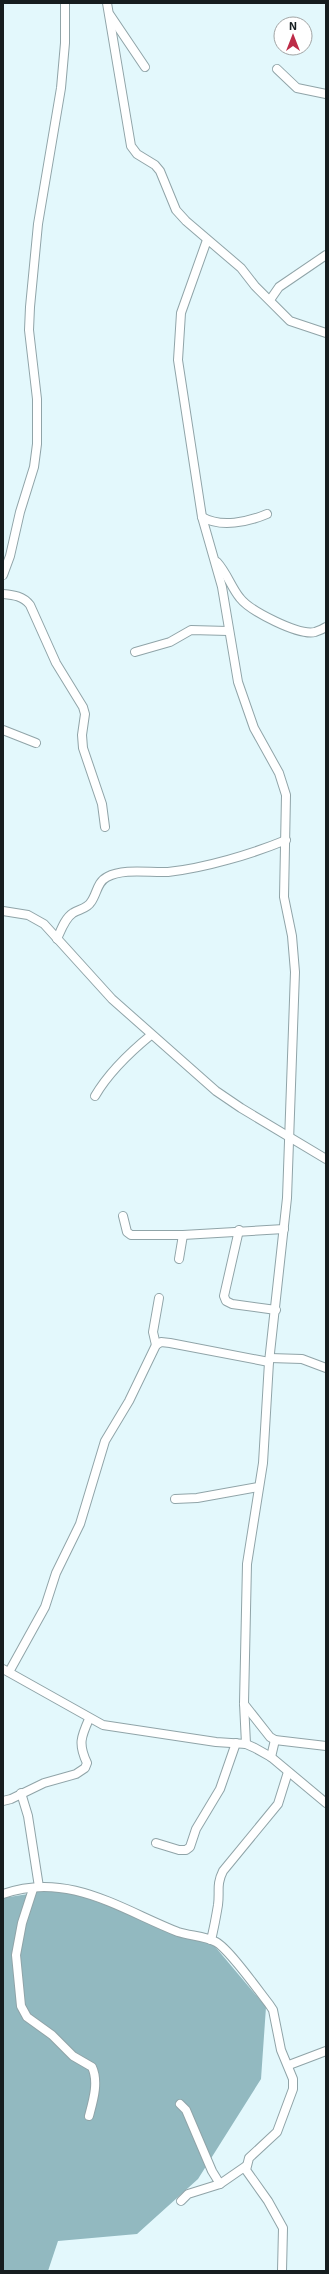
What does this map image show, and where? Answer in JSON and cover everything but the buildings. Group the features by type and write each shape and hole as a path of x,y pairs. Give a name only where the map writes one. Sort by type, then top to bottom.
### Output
{"street":[{"path":"3,575 10,556 20,512 34,467 37,444 37,399 29,330 30,307 38,224 61,88 65,43 65,3"},
{"path":"108,7 145,67"},
{"path":"108,7 131,146 136,154 155,165 176,210 207,240 241,268 290,321 326,333"},
{"path":"277,69 297,88 326,94"},
{"path":"207,240 181,313 178,360 202,517 215,560 226,611 228,631 238,682 254,728 279,773 286,795 286,840 283,877 284,897 292,936 295,972 287,1198 270,1360 263,1463 247,1564 244,1703 246,1744"},
{"path":"270,300 279,287 326,255"},
{"path":"202,517 209,521 243,522 267,514"},
{"path":"215,560 224,570 241,599 252,609 302,632 314,633 326,627"},
{"path":"3,594 26,599 56,663 83,707 85,714 82,735 83,748 102,804 105,827"},
{"path":"135,652 170,642 191,630 228,631"},
{"path":"3,730 36,743"},
{"path":"57,938 66,920 73,913 91,904 101,882 106,877 119,874 168,872 189,868 252,853 286,840"},
{"path":"3,911 28,915 44,924 65,949 112,999 216,1091 326,1159"},
{"path":"95,1096 104,1080 128,1054 151,1035"},
{"path":"123,1216 127,1232 131,1234 183,1235 239,1230 284,1229"},
{"path":"239,1230 224,1296 226,1301 232,1304 276,1310"},
{"path":"179,1259 183,1235"},
{"path":"156,1345 153,1332 159,1298"},
{"path":"326,1368 302,1359 270,1360 170,1343 161,1342 156,1345 129,1401 105,1441 77,1531 56,1573 45,1607 6,1670 64,1702 88,1719 103,1725 125,1730 246,1744 271,1757 326,1803"},
{"path":"175,1499 197,1498 258,1487"},
{"path":"244,1703 266,1732 275,1740 326,1746"},
{"path":"3,1801 11,1799 44,1783 76,1774 85,1768 87,1763 81,1751 81,1742 88,1719"},
{"path":"271,1757 275,1740"},
{"path":"156,1843 179,1850 186,1850 190,1847 196,1829 220,1789 236,1743"},
{"path":"211,1940 218,1903 217,1887 219,1880 224,1871 278,1804 288,1772"},
{"path":"21,1793 28,1816 36,1888 22,1923 16,1955 21,2006 27,2017 52,2035 73,2056 92,2067 95,2076 94,2096 89,2116"},
{"path":"3,1894 56,1886 120,1904 179,1932 211,1940 224,1950 270,2004 273,2010 281,2050 289,2065 293,2089 278,2132 250,2158 246,2166 220,2184 188,2194 181,2201"},
{"path":"289,2065 326,2051"},
{"path":"180,2104 186,2110 212,2171 220,2184"},
{"path":"246,2166 247,2174 268,2200 283,2228 282,2271"}],"shaded area":[{"path":"42,1889 61,1889 212,1943 266,2007 261,2079 198,2179 137,2234 58,2241 48,2271 3,2271 3,1898 28,1894"}]}
